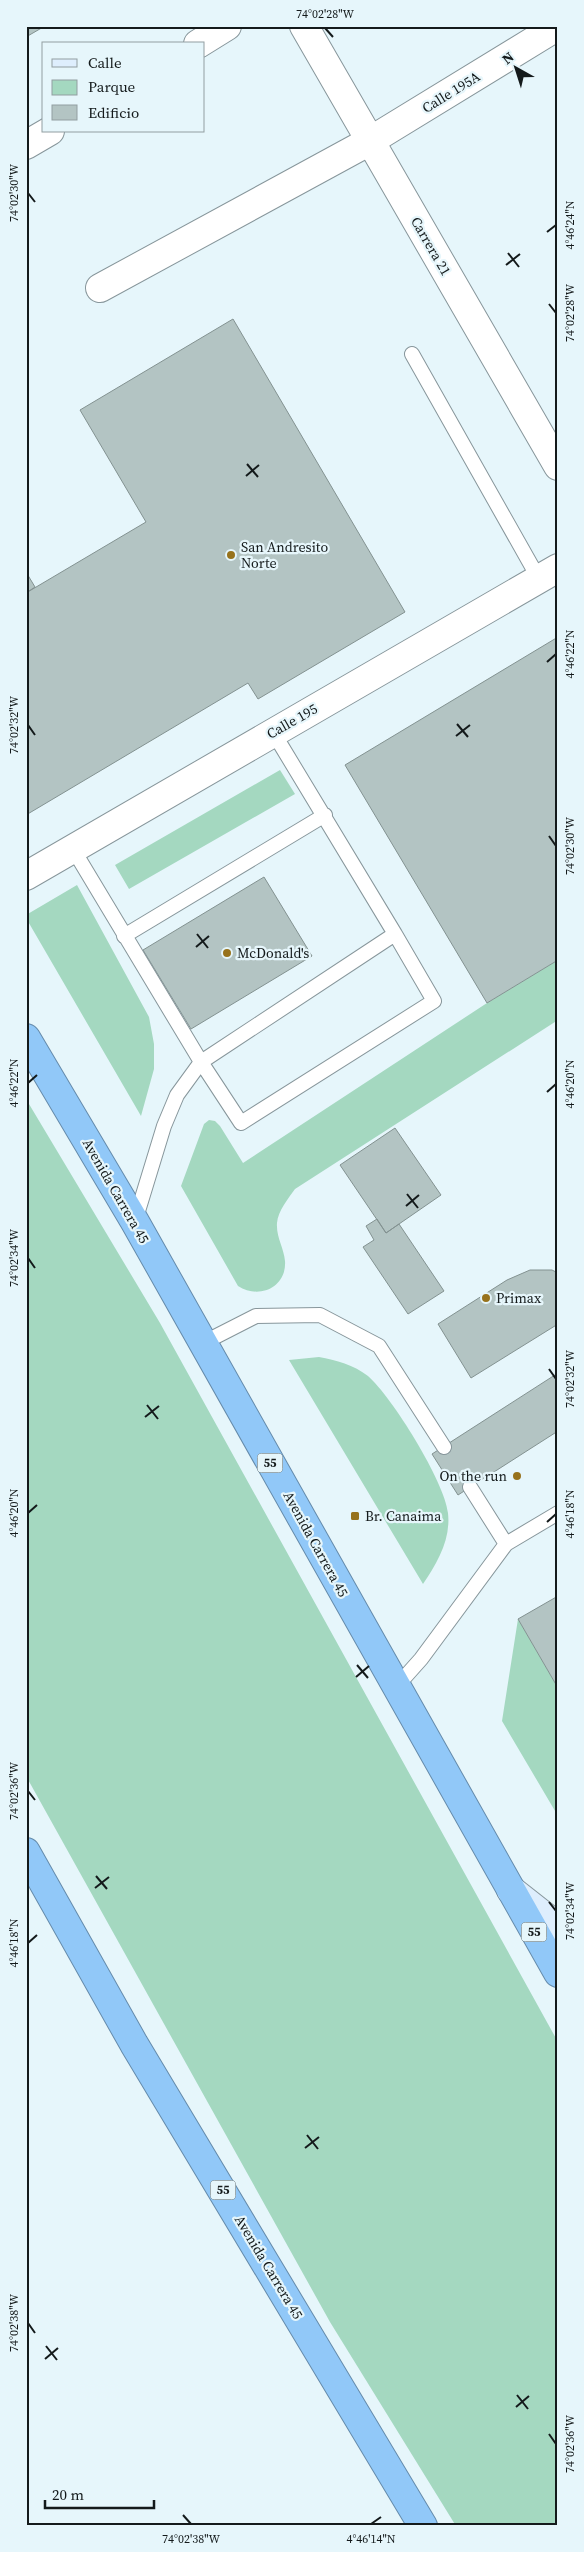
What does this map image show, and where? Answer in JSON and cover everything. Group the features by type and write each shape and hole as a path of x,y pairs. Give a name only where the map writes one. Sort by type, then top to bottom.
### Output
{"highway":[{"name":"Avenida Carrera 45","path":"26,1038 135,1222 558,1974"},
{"name":"Avenida Carrera 45","path":"26,1852 134,2044 423,2526"}],"main road":[{"path":"511,1890 558,1927"}],"street":[{"path":"201,42 227,26"},
{"name":"Carrera 21","path":"304,26 558,466"},
{"name":"Calle 195A","path":"100,288 370,141 558,26"},
{"path":"26,145 48,132"},
{"name":"Calle 195","path":"26,876 548,573"}],"lane":[{"path":"412,354 548,573"},
{"path":"73,849 201,1062 241,1123 434,1001 273,732"},
{"path":"124,936 325,816"},
{"path":"135,1222 164,1126 177,1095 201,1062 395,934"},
{"path":"203,1343 256,1316 320,1315 379,1346 444,1446"},
{"path":"470,1487 506,1544"},
{"path":"396,1687 421,1659 506,1544 558,1514"}],"green space":[{"path":"280,770 295,794 129,889 115,865"},
{"path":"77,885 149,1017 154,1044 154,1069 141,1116 26,918 26,915"},
{"path":"558,960 558,1020 295,1189 281,1210 277,1223 285,1261 281,1278 277,1284 263,1291 254,1292 238,1286 181,1186 204,1124 209,1120 215,1121 220,1126 243,1163 487,1003"},
{"path":"26,1099 160,1323 558,2042 558,2526 456,2526 330,2322 26,1776"},
{"path":"319,1357 351,1366 368,1376 403,1420 438,1481 448,1513 447,1533 442,1551 423,1584 289,1360"},
{"path":"518,1619 558,1688 558,1816 502,1721"}],"building":[{"path":"26,26 45,26 26,37"},
{"name":"San Andresito Norte","path":"233,319 405,612 258,699 248,683 26,815 26,593 146,522 80,410"},
{"path":"26,572 35,587 26,593"},
{"path":"558,637 558,960 487,1003 345,765"},
{"name":"McDonald's","path":"264,877 312,956 191,1029 143,950"},
{"path":"395,1128 441,1195 386,1233 340,1165"},
{"path":"377,1219 386,1233 399,1224 444,1291 408,1314 363,1247 374,1240 366,1226"},
{"path":"530,1270 552,1270 558,1273 558,1324 471,1378 438,1324 507,1280"},
{"path":"558,1373 558,1431 458,1495 432,1454"},
{"path":"558,1596 558,1688 518,1619"}],"place":[{"name":"San Andresito Norte","path":"231,555"},
{"name":"McDonald's","path":"227,953"},
{"name":"Primax","path":"486,1298"},
{"name":"On the run","path":"517,1476"},
{"name":"Br. Canaima","path":"355,1516"}]}
